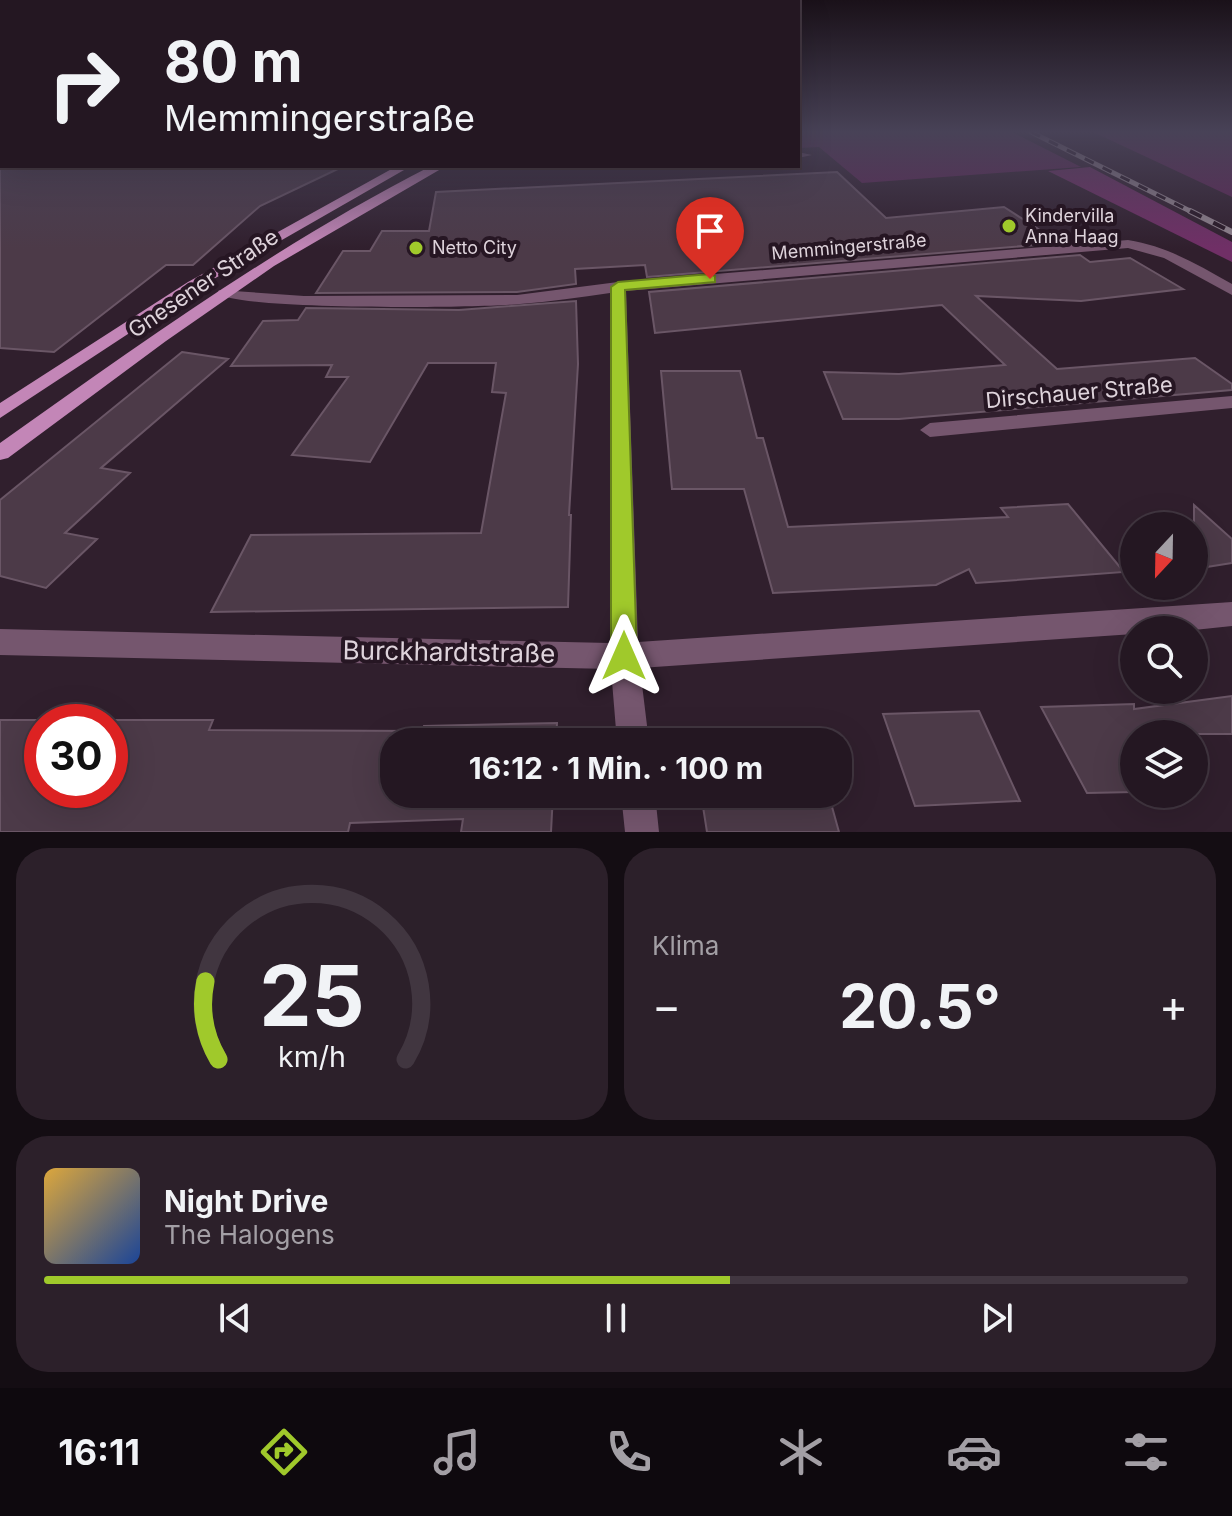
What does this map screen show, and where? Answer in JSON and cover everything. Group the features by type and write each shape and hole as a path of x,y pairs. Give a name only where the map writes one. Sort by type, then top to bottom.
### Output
{"main road":[{"name":"Gnesener Straße","path":"0,412 193,285 396,171"},
{"name":"Gnesener Straße","path":"0,453 225,293 339,220 431,171"}],"street":[{"name":"Memmingerstraße","path":"225,293 279,301 517,300 618,287 1111,244 1141,245 1232,290"},
{"path":"618,287 624,656 632,728"},
{"name":"Dirschauer Straße","path":"930,430 1232,402"},
{"name":"Burckhardtstraße","path":"0,642 624,656 1232,614"},
{"path":"639,808 642,832"}],"shaded area":[{"path":"847,171 1029,171 862,183"},
{"path":"1048,171 1097,171 1232,242 1232,262"},
{"path":"1176,171 1232,171 1232,197"}],"building":[{"path":"0,171 334,171 260,206 193,265 166,265 54,352 0,348"},
{"path":"837,172 886,218 1004,207 1060,243 647,277 645,265 575,269 576,284 517,292 316,293 343,251 370,251 382,231 429,231 436,192"},
{"path":"1080,255 1090,262 1130,258 1183,289 1081,301 976,296 1057,369 1195,358 1232,384 1232,390 899,419 843,419 824,372 899,374 1005,365 942,305 655,333 649,292"},
{"path":"576,301 578,364 569,515 568,607 211,612 251,535 481,533 506,393 492,392 496,363 428,363 370,462 292,455 348,377 326,377 332,365 231,366 263,321 298,320 306,308 459,310"},
{"path":"182,352 228,359 101,468 130,473 65,533 97,539 46,588 0,576 0,500"},
{"path":"661,371 740,371 757,438 763,438 788,527 1008,517 1001,508 1068,504 1120,567 1120,572 976,583 969,569 936,585 773,593 744,489 672,489"},
{"path":"1208,518 1232,539 1232,563 1208,567"},
{"path":"1232,696 1232,734 1208,734 1208,720 1120,720 1120,792 1087,793 1041,707 1134,704 1134,709 1172,704 1208,704 1208,699"},
{"path":"979,711 1020,801 915,806 883,714"},
{"path":"0,720 24,720 24,808 128,808 128,720 213,720 209,730 380,731 380,808 552,808 551,832 461,832 463,819 350,823 348,832 0,832"},
{"path":"557,723 557,728 424,728 424,726"},
{"path":"703,808 832,808 839,832 707,832"}],"railway":[{"path":"1109,171 1194,213"},
{"path":"1190,211 1194,213"},
{"path":"1194,213 1232,232"}],"place":[{"name":"Kindervilla Anna Haag","path":"1009,226"},
{"name":"Netto City","path":"416,248"}],"route":[{"path":"624,656 618,287 710,279"}]}
